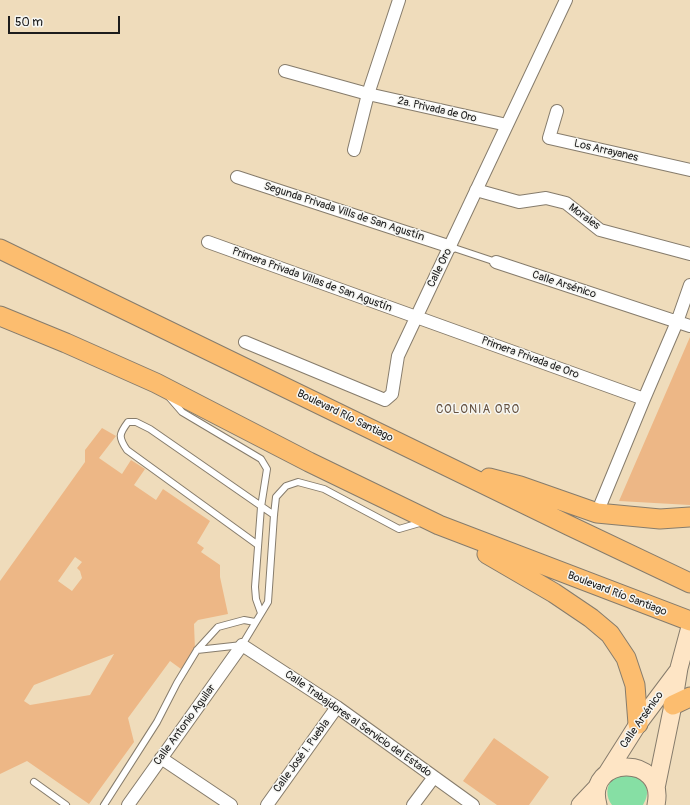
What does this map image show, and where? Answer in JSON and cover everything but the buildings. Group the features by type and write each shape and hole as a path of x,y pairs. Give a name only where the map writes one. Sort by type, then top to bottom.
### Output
{"main road":[{"name":"Boulevard Río Santiago","path":"0,249 690,583"},
{"name":"Boulevard Río Santiago","path":"0,316 66,343 156,383 310,462 434,523 690,621"},
{"path":"453,469 520,486 597,512 660,519 690,517"},
{"path":"434,523 554,593 592,618 610,634 626,658 635,685 638,724"},
{"name":"Calle Arsénico","path":"659,785 682,701 679,668 690,627"},
{"name":"Calle Arsénico","path":"580,805 602,780 638,724 679,668"},
{"path":"598,805 596,795 602,780 614,769 622,766 635,768 647,774 652,781 659,785"}],"street":[{"path":"354,150 368,94 399,0"},
{"name":"Calle Oro","path":"245,342 385,400 392,394 398,356 451,247 476,190 566,0"},
{"name":"2a. Privada de Oro","path":"285,71 368,94 507,125"},
{"name":"Los Arrayanes","path":"558,111 549,138 690,170"},
{"name":"Segunda Privada Vills de San Agustín","path":"237,177 451,247"},
{"name":"Morales","path":"476,190 519,202 546,198 566,204 600,230 690,254"},
{"name":"Primera Privada Villas de San Agustín","path":"208,242 416,317"},
{"name":"Calle Arsénico","path":"496,262 690,326"},
{"path":"597,512 677,322 690,285"},
{"name":"Primera Privada de Oro","path":"416,317 644,398"},
{"name":"Calle Trabajdores al Servicio del Estado","path":"242,645 337,707 473,805"},
{"name":"Calle Antonio Aguilar","path":"128,805 242,645"},
{"name":"Calle José I. Puebla","path":"267,805 337,707"},
{"path":"161,758 231,805"},
{"path":"413,805 434,777"}],"lane":[{"name":"Calle Arsénico","path":"451,247 496,262"},
{"path":"156,383 182,412 261,459 267,469 261,507 255,587 256,599 261,613"},
{"path":"258,545 126,450 121,441 121,431 128,422 136,422 150,429 274,515"},
{"path":"197,650 242,645 268,602 276,497 286,486 298,482 324,490 399,529 434,523"},
{"path":"104,805 157,722 177,683 197,650 218,627 244,620 255,622"},
{"path":"34,782 66,805"}],"green space":[{"path":"633,774 644,783 646,787 647,795 643,805 612,805 607,792 611,781 618,776"}],"district":[{"name":"COLONIA ORO","path":"478,410"}]}
